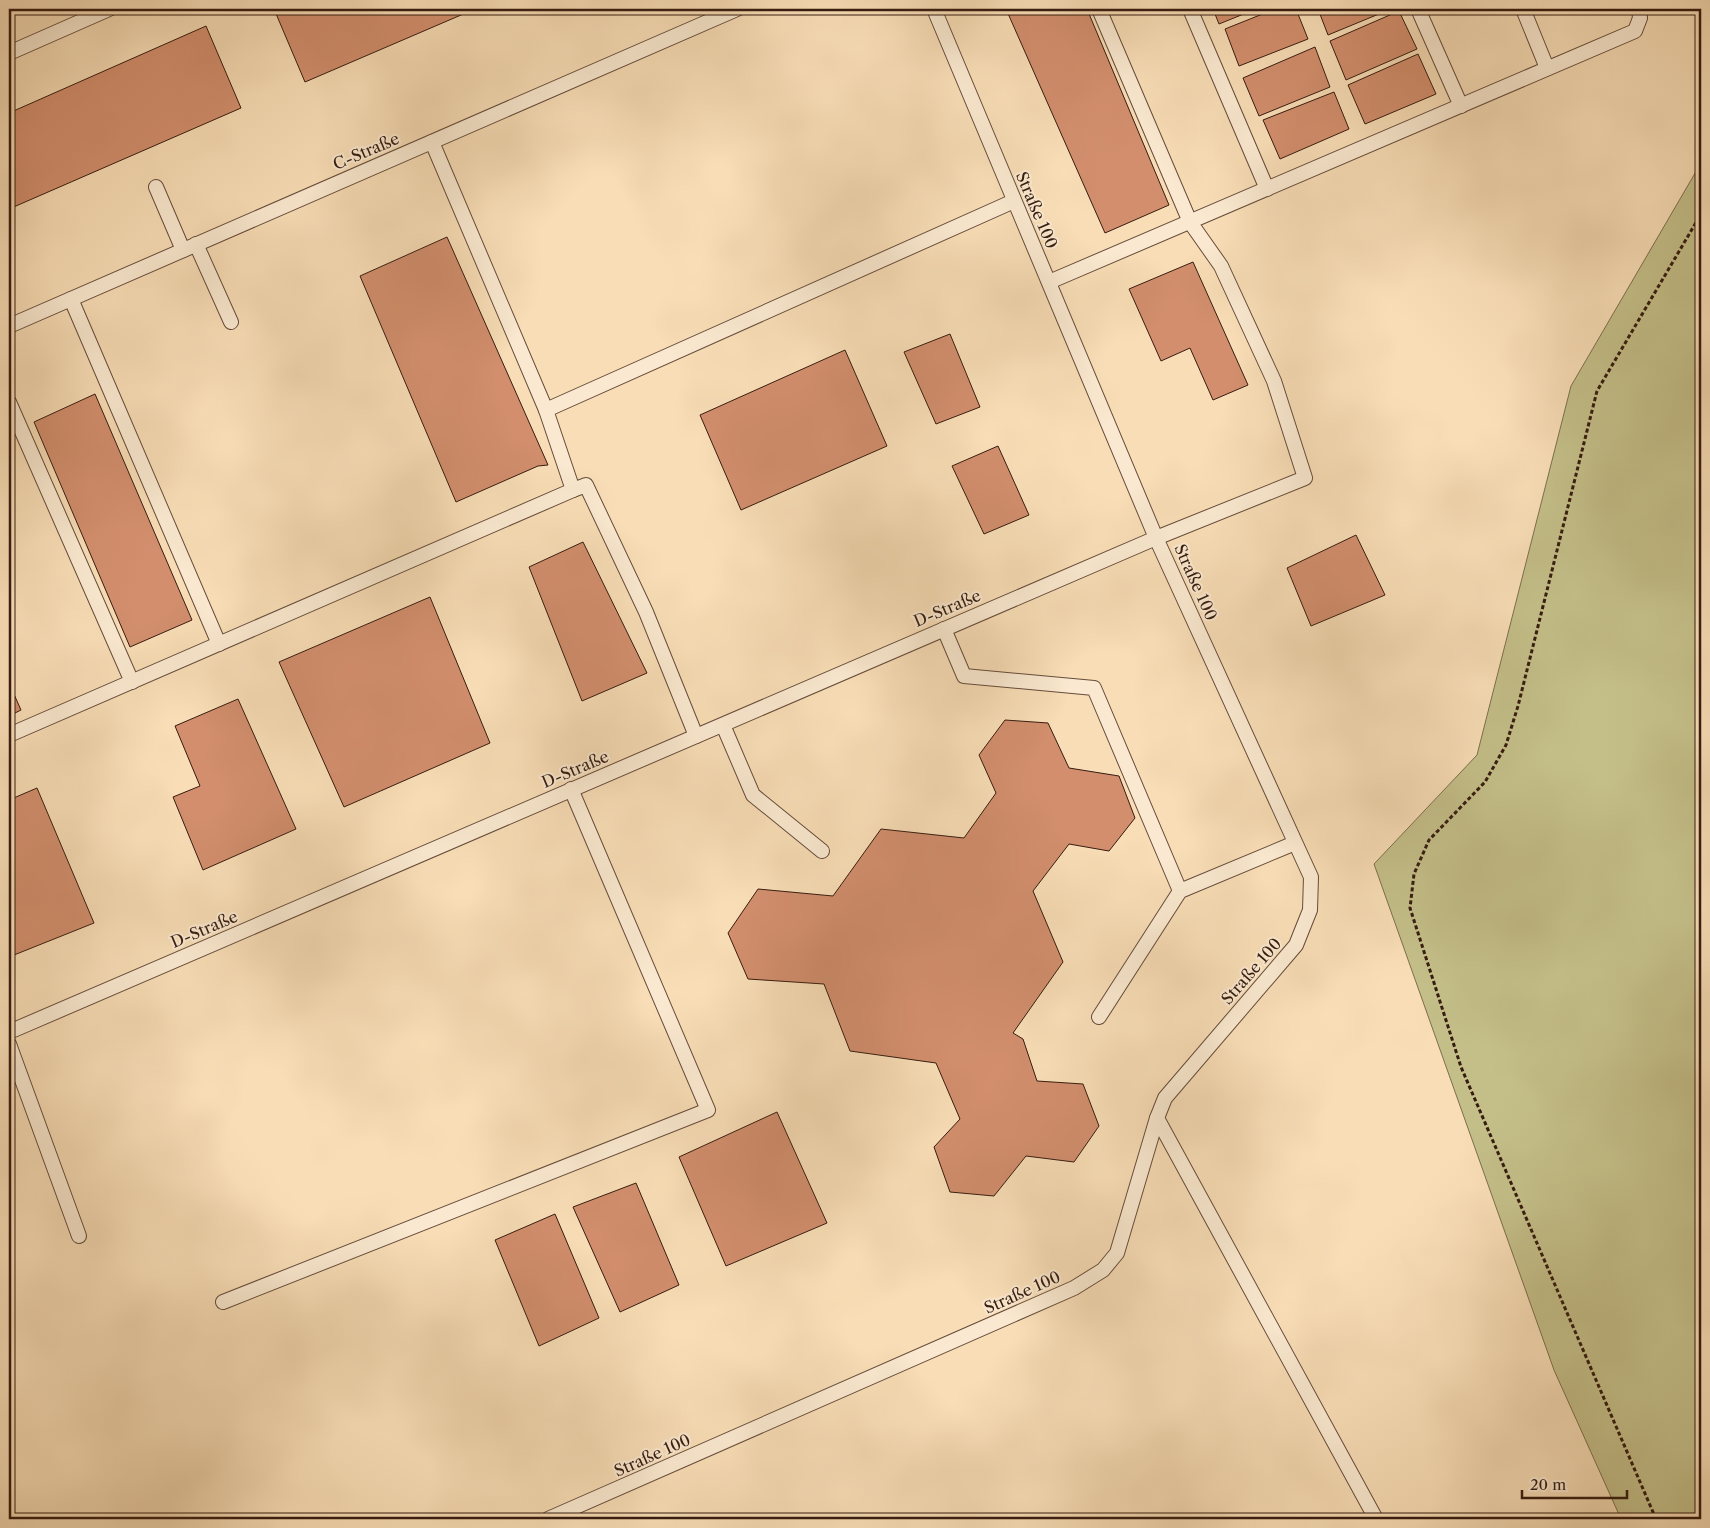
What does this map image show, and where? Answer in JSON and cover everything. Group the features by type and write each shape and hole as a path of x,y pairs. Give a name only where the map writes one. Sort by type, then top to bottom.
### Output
{"lane":[{"path":"9,52 109,9"},
{"name":"C-Straße","path":"9,326 738,9"},
{"name":"Straße 100","path":"548,1519 1074,1288 1103,1270 1117,1253 1157,1118 1165,1098 1296,945 1310,910 1311,877 1156,538 934,9"},
{"path":"1099,9 1190,222"},
{"path":"1190,9 1267,189"},
{"path":"1418,9 1461,106"},
{"path":"1522,9 1547,68"},
{"path":"1049,282 1635,31 1640,18 1639,9"},
{"path":"432,142 546,410 573,490"},
{"path":"156,187 182,250"},
{"path":"546,410 1014,201"},
{"name":"D-Straße","path":"9,1032 1156,538 1305,478 1274,381 1221,266 1190,222"},
{"path":"196,244 231,322"},
{"path":"71,299 218,644"},
{"path":"9,402 132,682"},
{"path":"9,735 586,485 646,612 696,736"},
{"path":"944,629 964,676 1094,688 1180,891"},
{"path":"723,724 753,795 822,851"},
{"path":"223,1302 708,1110 571,790"},
{"path":"1099,1017 1180,891 1295,843"},
{"path":"9,1044 78,1236"},
{"path":"1157,1118 1376,1519"}],"path":[{"path":"1656,1519 1461,1067 1410,908 1414,874 1429,840 1485,782 1506,745 1597,391 1701,214"}],"shaded area":[{"path":"1701,163 1701,1519 1621,1519 1554,1370 1374,864 1477,755 1571,386"}],"building":[{"path":"274,9 475,9 305,82"},
{"path":"1006,9 1087,9 1169,205 1105,233"},
{"path":"1213,9 1256,9 1219,24"},
{"path":"1275,9 1296,9 1308,39 1239,66 1225,29"},
{"path":"1318,9 1391,9 1328,35"},
{"path":"1399,11 1417,49 1346,80 1330,41"},
{"path":"206,26 241,108 9,209 9,113"},
{"path":"1315,47 1330,87 1259,116 1243,78"},
{"path":"1418,54 1436,94 1365,124 1348,85"},
{"path":"1334,92 1349,129 1280,159 1263,120"},
{"path":"447,237 548,465 538,466 456,502 360,276"},
{"path":"1193,262 1248,385 1213,400 1190,348 1161,361 1129,289"},
{"path":"950,334 980,407 936,424 904,352"},
{"path":"845,350 887,446 741,510 700,415"},
{"path":"95,394 192,620 130,647 34,422"},
{"path":"998,446 1029,515 984,534 952,466"},
{"path":"1356,535 1385,595 1311,626 1287,568"},
{"path":"583,542 647,673 582,701 529,567"},
{"path":"430,597 490,743 344,807 279,662"},
{"path":"9,683 21,710 9,716"},
{"path":"238,699 296,829 203,870 173,797 200,786 175,726"},
{"path":"1005,720 1048,723 1069,768 1119,776 1135,818 1109,851 1069,844 1033,891 1063,962 1013,1033 1023,1039 1037,1081 1083,1084 1099,1126 1074,1162 1026,1156 994,1196 950,1192 934,1147 960,1119 936,1063 850,1051 824,984 748,979 728,933 758,889 833,896 881,829 964,838 996,793 979,755"},
{"path":"37,788 94,923 9,957 9,800"},
{"path":"777,1112 827,1223 726,1266 679,1157"},
{"path":"636,1183 679,1285 620,1312 573,1207"},
{"path":"555,1214 599,1318 539,1346 495,1240"}]}
